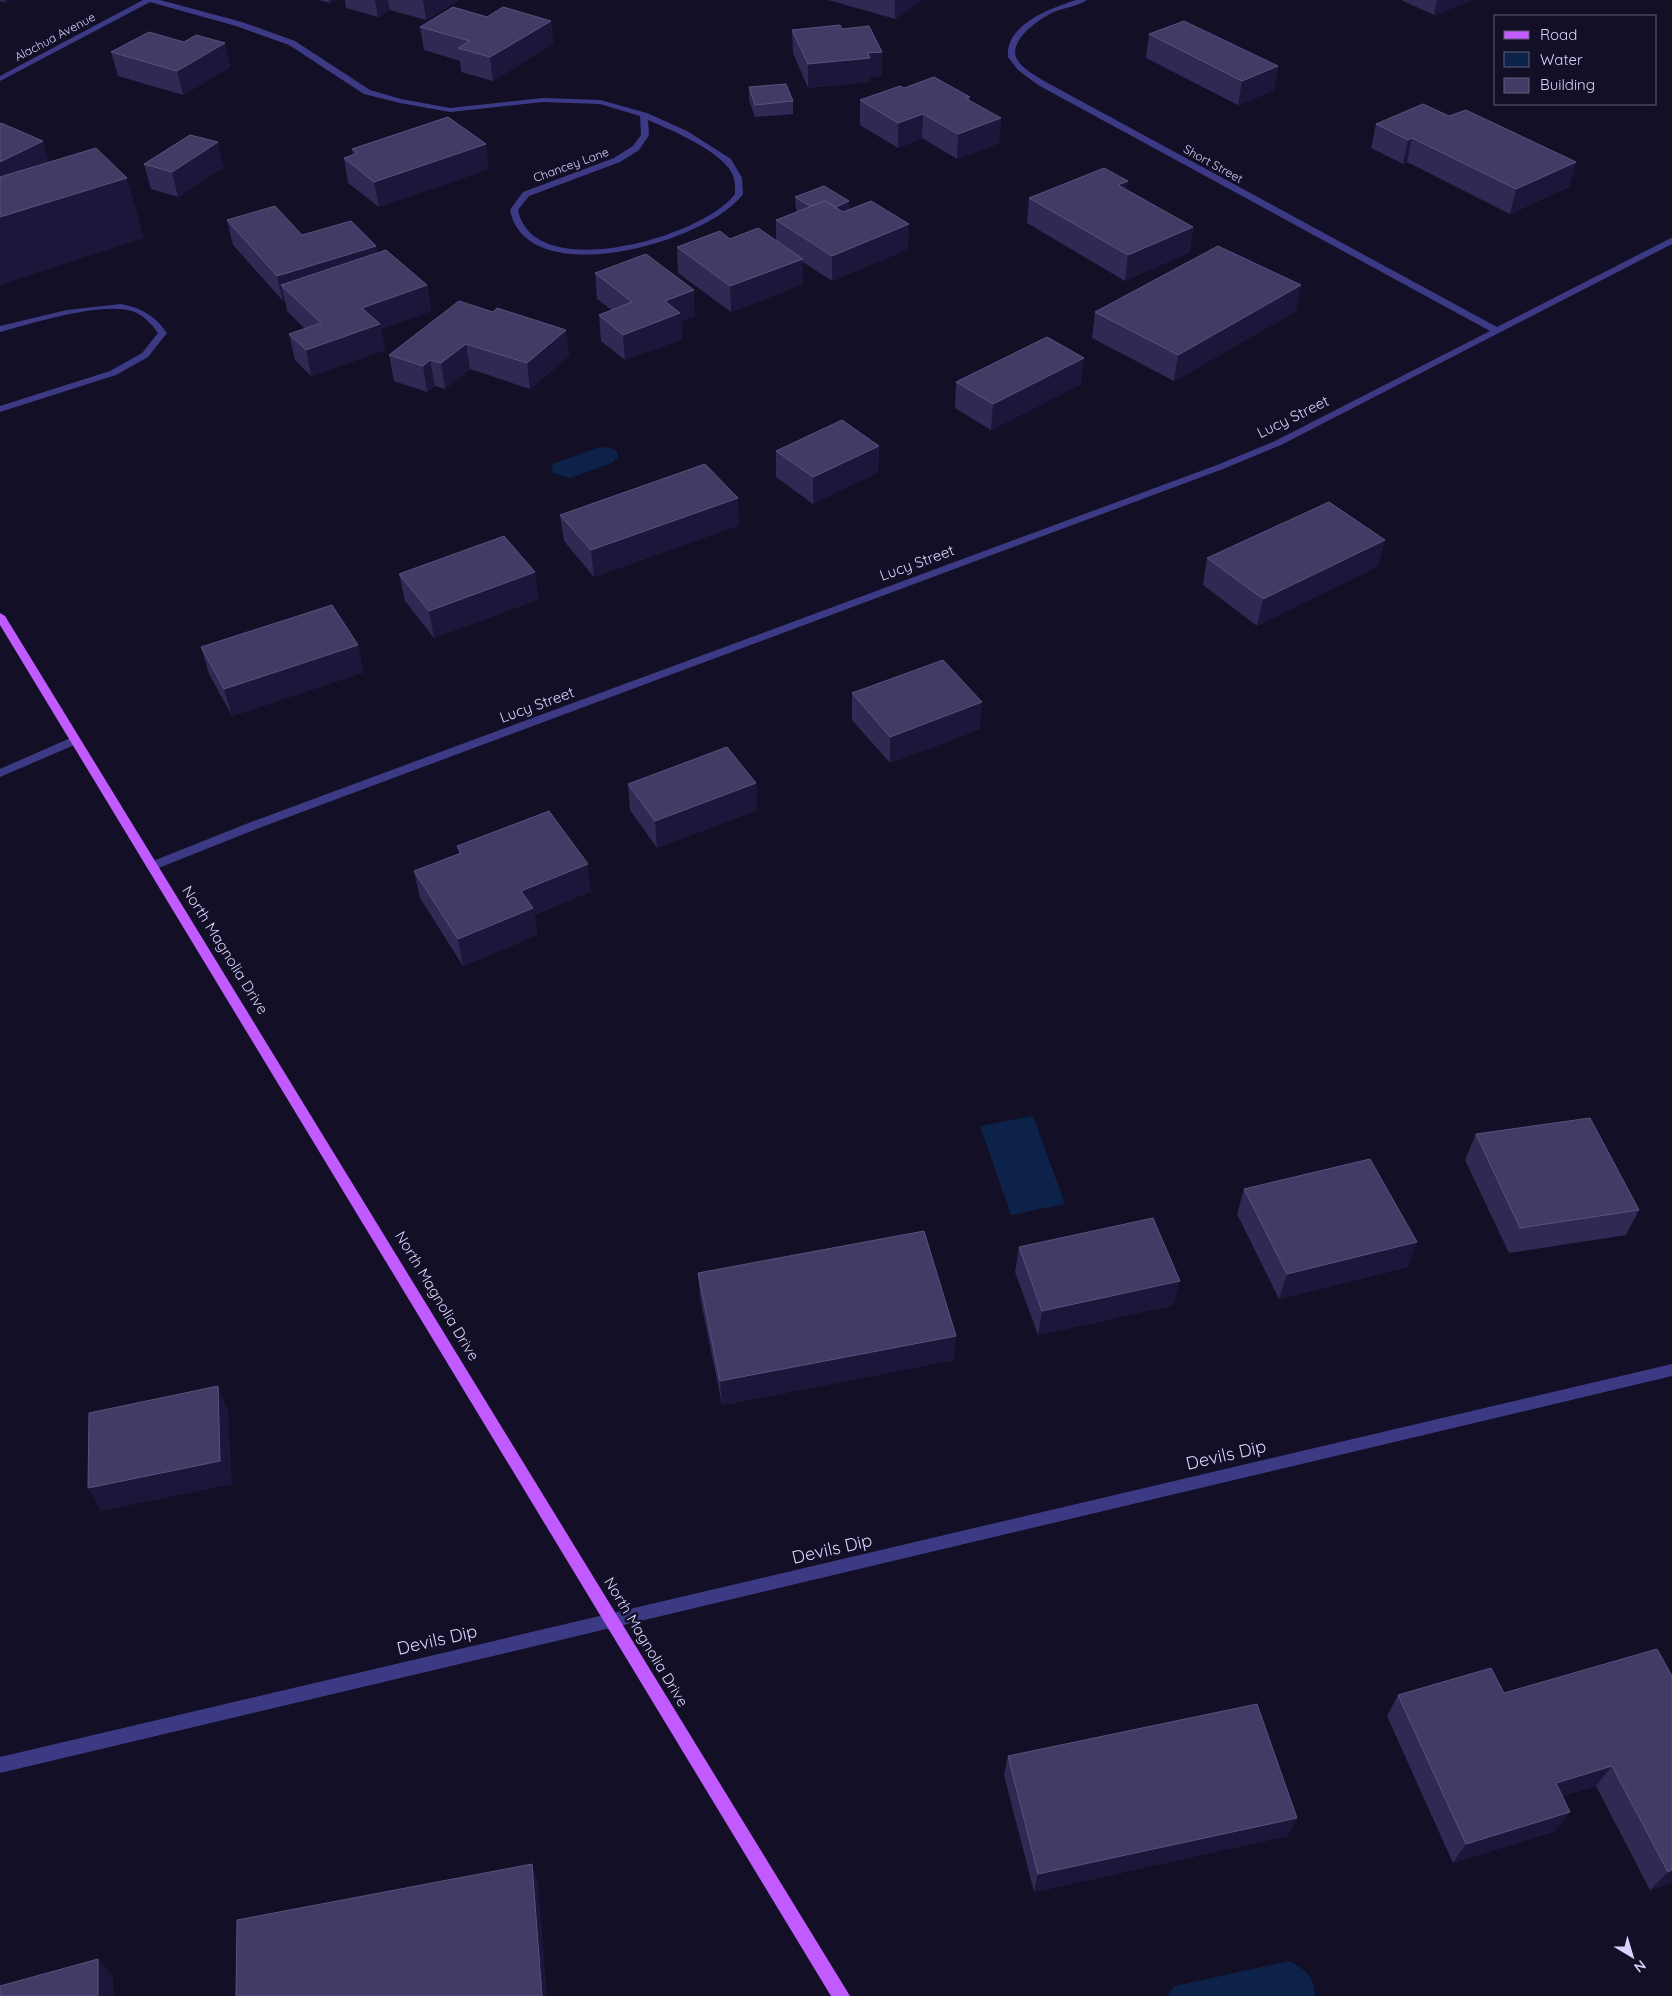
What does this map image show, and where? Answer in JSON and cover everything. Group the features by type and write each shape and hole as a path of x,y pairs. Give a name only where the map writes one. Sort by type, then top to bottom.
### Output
{"main road":[{"name":"North Magnolia Drive","path":"0,616 840,1996"}],"street":[{"name":"Alachua Avenue","path":"0,79 150,0"},
{"name":"Chancey Lane","path":"150,0 239,24 292,43 367,92 400,101 450,110 543,100 600,102 644,115 684,133 728,161 738,178 739,194 729,206 702,223 661,239 627,247 587,253 556,251 537,240 517,224 514,210 526,194 617,160 636,148 645,136 644,115"},
{"name":"Short Street","path":"1083,0 1042,15 1021,34 1012,47 1012,56 1018,67 1041,83 1495,330"},
{"name":"Lucy Street","path":"152,866 255,825 1220,467 1278,443 1495,330 1672,241"},
{"path":"0,329 99,308 133,309 154,320 163,333 145,355 114,373 0,409"},
{"path":"0,774 75,740"},
{"name":"Devils Dip","path":"0,1765 610,1619 766,1585 1672,1370"}],"water":[{"path":"608,447 617,451 618,457 612,463 570,478 553,473 551,467 555,463 597,448"},
{"path":"1033,1116 1065,1204 1011,1215 980,1126"},
{"path":"1289,1961 1304,1970 1311,1978 1315,1996 1167,1996 1175,1986"}],"building":[{"path":"453,7 487,17 503,7 551,21 490,57 458,48 470,41 420,27"},
{"path":"1184,21 1278,66 1242,81 1149,34"},
{"path":"840,25 842,29 869,26 882,52 868,53 870,58 808,64 792,30"},
{"path":"149,32 184,42 196,35 225,43 177,71 111,52"},
{"path":"934,77 970,97 965,98 1001,118 958,134 923,114 898,123 860,100 900,86 904,88"},
{"path":"786,84 793,101 755,105 749,87"},
{"path":"1423,104 1449,116 1466,110 1576,162 1516,189 1412,138 1408,140 1376,124"},
{"path":"448,117 486,144 374,182 344,158 358,153 352,149"},
{"path":"1,123 43,141 0,162"},
{"path":"190,135 218,142 172,172 144,164"},
{"path":"96,148 127,178 0,217 0,177"},
{"path":"1104,168 1128,181 1118,185 1193,227 1128,255 1029,198"},
{"path":"824,186 849,201 836,207 825,201 810,206 795,197"},
{"path":"825,201 843,212 871,201 909,224 832,256 776,220"},
{"path":"275,206 302,235 351,221 376,246 277,276 227,220"},
{"path":"758,228 803,259 730,286 677,247 720,231 730,239"},
{"path":"1218,246 1301,285 1178,355 1095,312"},
{"path":"386,250 427,285 362,308 380,324 306,350 289,334 321,323 281,285"},
{"path":"646,254 694,290 665,301 680,313 623,335 599,315 632,302 595,273"},
{"path":"459,301 493,312 497,308 566,330 527,363 466,344 441,363 430,360 423,366 389,355"},
{"path":"1047,337 1084,358 993,404 956,382"},
{"path":"842,420 879,446 813,477 776,451"},
{"path":"705,464 738,498 591,550 560,515"},
{"path":"1329,502 1385,540 1263,599 1207,558"},
{"path":"504,536 535,572 429,611 399,574"},
{"path":"332,605 358,645 224,689 201,647"},
{"path":"943,660 982,702 890,737 852,693"},
{"path":"727,747 756,783 655,821 628,784"},
{"path":"549,811 588,864 521,891 533,908 458,939 414,871 461,853 457,846"},
{"path":"1590,1118 1639,1210 1520,1228 1476,1134"},
{"path":"1370,1159 1417,1242 1287,1274 1244,1189"},
{"path":"1153,1218 1180,1281 1042,1311 1019,1247"},
{"path":"924,1231 956,1336 720,1381 698,1273"},
{"path":"218,1386 220,1461 88,1488 89,1413"},
{"path":"1657,1649 1672,1676 1672,1870 1668,1872 1612,1766 1556,1783 1570,1812 1466,1844 1398,1695 1491,1668 1504,1693"},
{"path":"1257,1704 1297,1818 1038,1874 1008,1756"},
{"path":"532,1864 542,1996 236,1996 237,1920"},
{"path":"98,1959 98,1996 0,1996 0,1986"}]}
